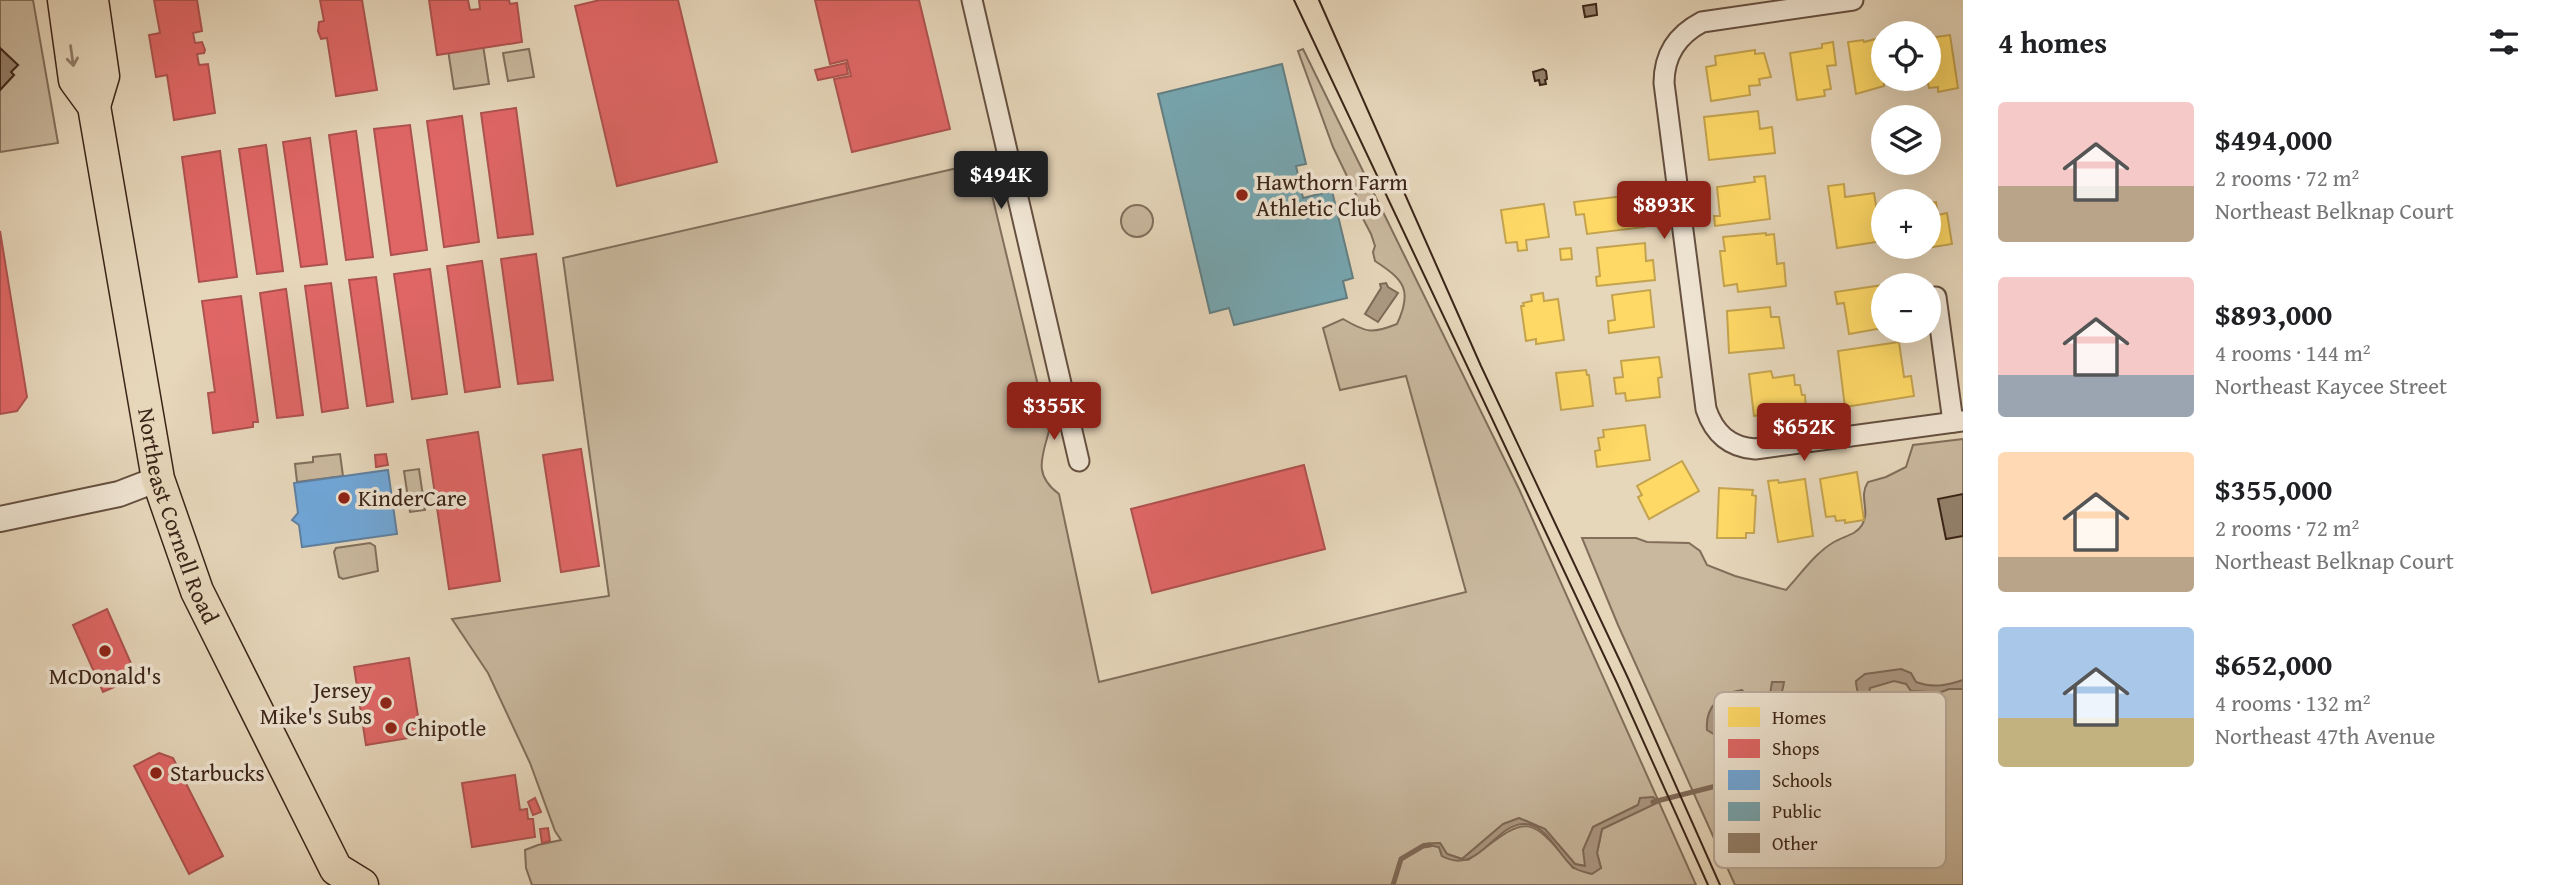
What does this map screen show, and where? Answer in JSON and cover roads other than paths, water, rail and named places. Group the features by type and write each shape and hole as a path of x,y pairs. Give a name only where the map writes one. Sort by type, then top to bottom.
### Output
{"highway":[{"name":"Northeast Cornell Road","path":"64,0 75,80 94,106 158,479 197,591 249,699 349,877"},
{"name":"Northeast Cornell Road","path":"92,0 103,76 94,106"}],"street":[{"path":"972,0 1079,461"},
{"path":"1853,0 1702,22 1690,28 1676,41 1667,61 1664,83 1706,409 1710,421 1719,435 1743,448 1755,449 1958,421 1941,325"},
{"path":"0,519 119,494 158,479"}],"water":[{"path":"1386,283 1398,293 1378,322 1365,314 1381,288 1380,284"},
{"path":"1901,669 1911,673 1916,682 1928,685 1945,685 1963,680 1963,689 1942,692 1911,691 1906,684 1894,681 1870,688 1870,692 1858,692 1856,681 1865,674"},
{"path":"1772,682 1784,682 1782,690 1770,692"},
{"path":"1714,704 1714,734 1707,730"},
{"path":"1653,797 1659,802 1602,829 1597,853 1601,868 1592,874 1574,868 1545,834 1531,825 1512,827 1466,860 1442,856 1439,847 1423,844 1440,843 1447,854 1462,859 1503,824 1519,818 1545,829 1575,864 1585,866 1583,850 1593,827 1638,805 1640,798"}],"waterway":[{"path":"1653,802 1714,787"},
{"path":"1393,885 1401,859 1423,846 1430,845"}],"tram line":[{"path":"1294,0 1617,683 1708,885"},
{"path":"1319,0 1481,366 1628,678 1720,885"}],"place":[{"name":"Hawthorn Farm Athletic Club","path":"1242,195"},
{"name":"KinderCare","path":"344,498"},
{"name":"McDonald's","path":"105,651"},
{"name":"Jersey Mike's Subs","path":"386,703"},
{"name":"Chipotle","path":"391,728"},
{"name":"Starbucks","path":"156,773"}]}
